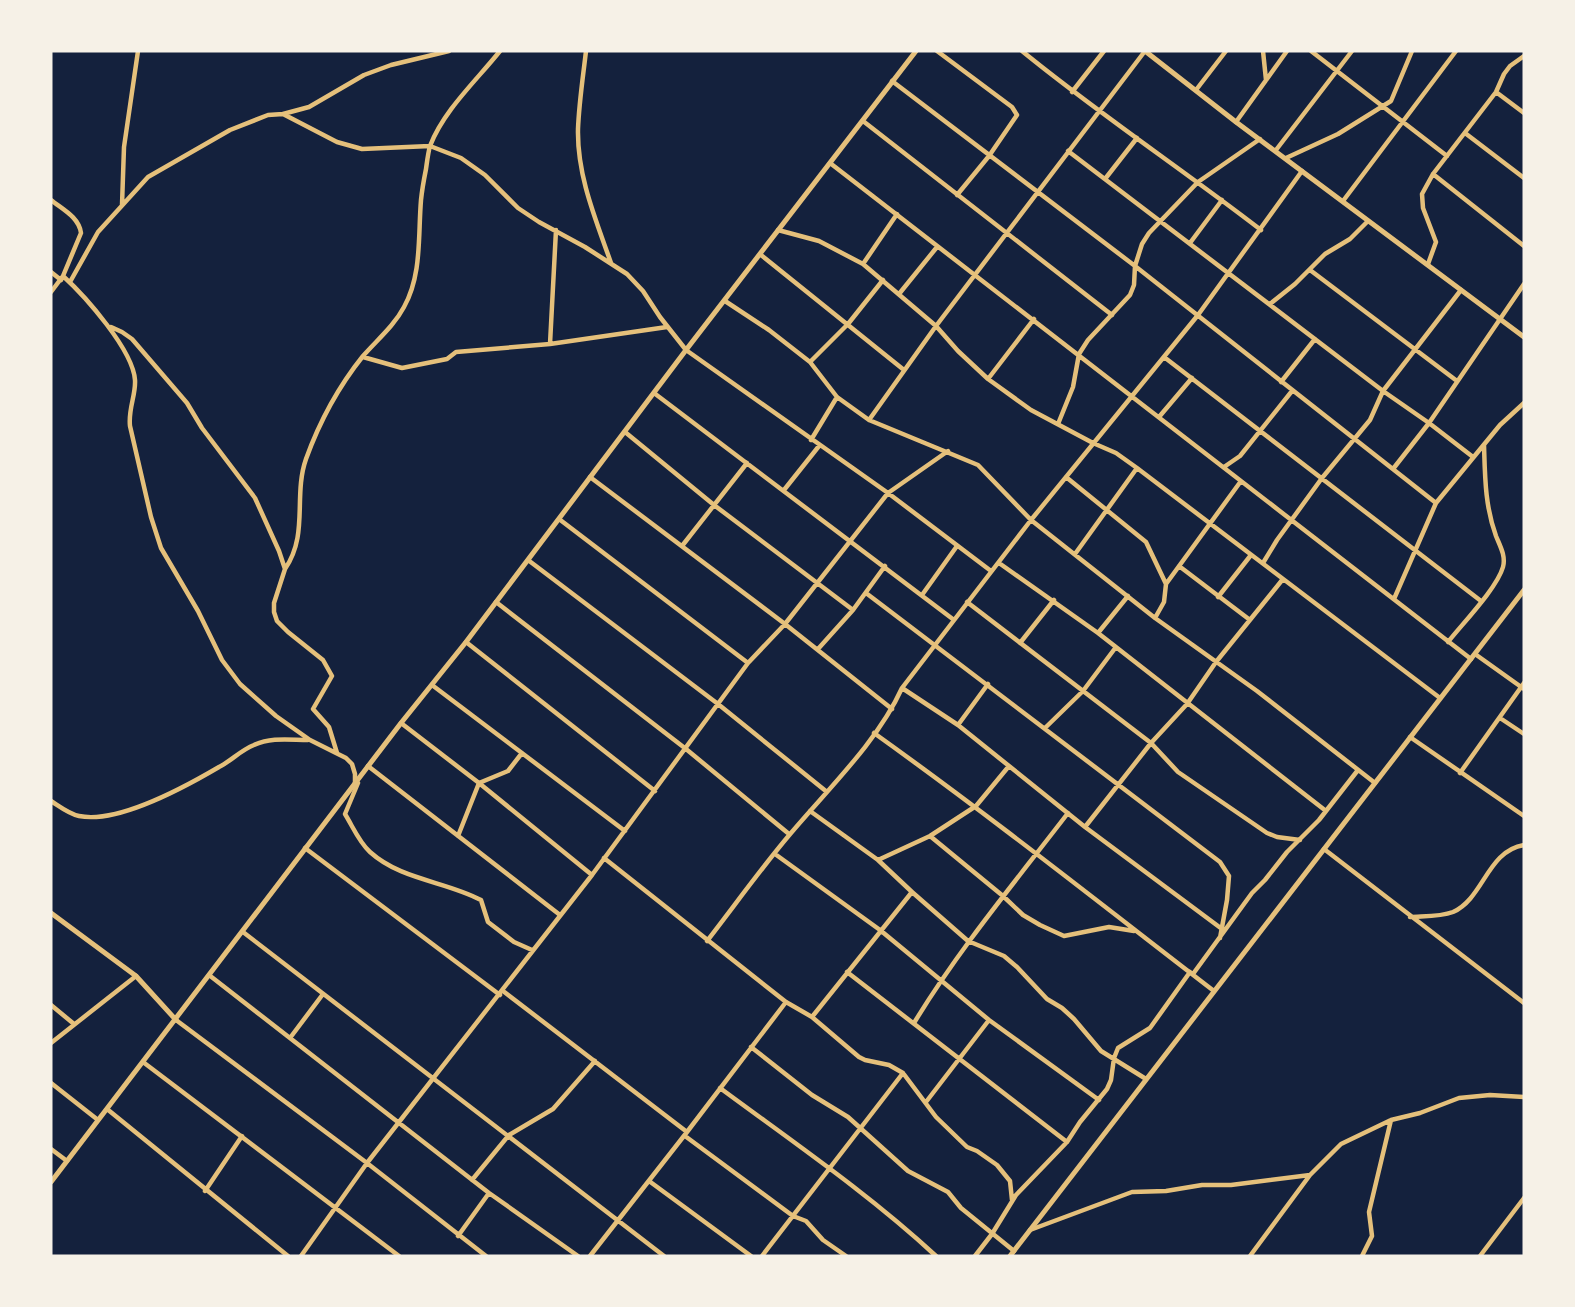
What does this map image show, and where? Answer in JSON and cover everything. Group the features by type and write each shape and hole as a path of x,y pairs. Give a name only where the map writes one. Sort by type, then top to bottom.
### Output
{"street":[{"path":"122,206 124,147 138,51"},
{"path":"70,282 98,232 148,177 230,130 268,116 309,106 364,75 391,64 449,51"},
{"path":"337,753 329,726 313,709 332,676 323,660 288,632 277,621 274,612 274,603 285,569 297,544 304,463 323,419 363,357 404,307 418,262 421,197 430,146 443,120 500,51"},
{"path":"586,51 578,130 581,162 586,192 611,263"},
{"path":"51,1182 916,51"},
{"path":"937,51 1016,110 1017,115 989,156 957,195"},
{"path":"1022,51 1072,92 1261,230"},
{"path":"1072,92 1104,51"},
{"path":"869,420 936,326 1145,51 1236,122 1524,337"},
{"path":"1196,90 1226,51"},
{"path":"1263,51 1266,80"},
{"path":"1236,122 1287,51"},
{"path":"1311,51 1447,156"},
{"path":"1275,150 1352,51"},
{"path":"1286,158 1338,134 1383,108 1396,92 1412,51"},
{"path":"1342,201 1456,51"},
{"path":"1428,264 1436,242 1422,202 1422,194 1433,174 1496,92 1504,74 1510,66 1524,56"},
{"path":"892,81 1135,266 1437,503"},
{"path":"1496,92 1524,113"},
{"path":"283,114 337,142 362,149 430,146 461,158 485,175 518,208 627,274 643,291 686,350 888,493 991,571"},
{"path":"863,121 1112,315"},
{"path":"1465,133 1524,178"},
{"path":"1105,179 1137,138"},
{"path":"1058,424 1073,387 1079,354 1088,340 1130,295 1142,244 1198,182 1260,139"},
{"path":"1068,151 1473,458"},
{"path":"830,163 1448,642 1523,686 1460,773"},
{"path":"707,940 789,834 874,733 892,709 902,688 1031,520 1198,315 1302,171"},
{"path":"1433,174 1524,246"},
{"path":"51,200 76,219 81,229 62,278 51,292"},
{"path":"1190,243 1222,200"},
{"path":"863,264 897,214"},
{"path":"1269,304 1332,249 1350,239 1368,220"},
{"path":"550,344 556,230"},
{"path":"778,230 819,241 863,264 936,326 988,379 1031,410 1116,453 1440,698"},
{"path":"899,294 937,247"},
{"path":"760,255 904,370"},
{"path":"1310,270 1414,351 1457,381"},
{"path":"51,272 70,282 111,327 129,362 135,378 128,415 129,426 161,548 198,611 222,660 240,684 276,716 310,740 337,753 352,764 355,784"},
{"path":"810,362 848,324 883,280"},
{"path":"1393,469 1429,423 1524,284"},
{"path":"1263,563 1322,478 1370,420 1383,391 1461,290"},
{"path":"725,301 769,330 810,362 837,397 869,420 978,465 1031,520 1155,618 1257,691 1374,783"},
{"path":"988,379 1034,319"},
{"path":"111,327 132,339 187,403 202,428 237,472 255,498 285,569"},
{"path":"363,357 402,368 447,359 456,352 550,344 668,327"},
{"path":"1281,382 1315,339"},
{"path":"1164,357 1481,601"},
{"path":"1159,417 1192,378"},
{"path":"1224,467 1240,456 1293,391"},
{"path":"654,393 954,620"},
{"path":"811,440 837,397"},
{"path":"1394,599 1437,503 1500,425 1524,403"},
{"path":"625,432 714,505 853,610"},
{"path":"1448,642 1501,572 1504,558 1487,510 1484,445"},
{"path":"784,490 819,446"},
{"path":"301,1256 367,1163 592,875 748,663 785,624 888,493 948,451"},
{"path":"682,546 747,462"},
{"path":"1075,554 1137,468"},
{"path":"590,477 818,649 892,709"},
{"path":"1066,477 1146,542 1166,584"},
{"path":"1155,618 1164,602 1166,584 1241,481"},
{"path":"559,519 748,663"},
{"path":"922,595 957,546"},
{"path":"1218,597 1251,555"},
{"path":"528,560 718,704 826,792"},
{"path":"999,563 1098,633 1326,811"},
{"path":"818,649 853,610 885,566"},
{"path":"1179,566 1250,620"},
{"path":"1085,827 1151,743 1187,704 1216,662 1283,579"},
{"path":"751,1047 804,1089 861,1128 908,1172 954,1198 961,1208 971,1214 1012,1253 1524,590"},
{"path":"866,593 1213,856 1226,870 1228,876 1227,900 1220,938"},
{"path":"1098,633 1128,596"},
{"path":"1517,598 1524,603"},
{"path":"1020,643 1054,600"},
{"path":"496,602 686,749 789,834"},
{"path":"967,602 1151,743 1178,772 1267,833 1277,837 1300,840"},
{"path":"466,642 655,791"},
{"path":"1045,728 1083,691 1116,647"},
{"path":"958,725 988,684"},
{"path":"432,685 625,831"},
{"path":"902,688 958,725 1085,827 1222,929"},
{"path":"1500,718 1524,734"},
{"path":"401,723 592,875"},
{"path":"874,733 976,806 1036,855 1214,991"},
{"path":"1410,737 1524,816"},
{"path":"51,801 76,816 94,818 114,814 144,805 181,787 220,767 252,745 278,740 310,740"},
{"path":"458,836 479,783 508,771 522,753"},
{"path":"368,766 560,915"},
{"path":"878,860 930,836 976,806 1009,766"},
{"path":"975,1256 992,1234 1012,1200 1067,1142 1110,1083 1118,1047 1150,1028 1287,852 1326,811 1358,770"},
{"path":"361,776 345,814 358,837 372,854 391,867 481,900 488,922 514,942 532,950"},
{"path":"810,811 878,860 968,941 1004,956 1047,999 1074,1019 1101,1051 1146,1079"},
{"path":"914,1023 940,980 968,941 1068,813"},
{"path":"930,836 1023,915 1064,936 1109,927 1137,932"},
{"path":"1410,917 1441,915 1454,911 1465,904 1498,859 1518,846 1524,845"},
{"path":"305,849 595,1061 793,1216 806,1221 823,1240 846,1256"},
{"path":"1324,849 1524,1003"},
{"path":"775,854 880,930 989,1020 1098,1100"},
{"path":"604,858 786,1002 812,1017 859,1057 889,1065 903,1073 936,1117 967,1147 997,1165 1010,1181 1012,1200"},
{"path":"812,1017 912,892"},
{"path":"51,913 136,976 176,1020 367,1163 486,1256"},
{"path":"243,932 664,1256"},
{"path":"847,972 1067,1142"},
{"path":"209,975 489,1193 578,1256"},
{"path":"51,1043 136,976"},
{"path":"290,1038 323,994"},
{"path":"590,1256 786,1002"},
{"path":"51,1005 74,1024"},
{"path":"926,1102 989,1020"},
{"path":"472,1180 508,1135 553,1109 595,1061"},
{"path":"143,1062 399,1256"},
{"path":"762,1256 903,1073"},
{"path":"51,1083 98,1120"},
{"path":"720,1088 829,1168 910,1232 936,1256"},
{"path":"1250,1256 1310,1175 1341,1144 1391,1120 1420,1113 1459,1098 1490,1095 1524,1097"},
{"path":"107,1110 288,1256"},
{"path":"1362,1256 1372,1236 1370,1212 1391,1120"},
{"path":"205,1191 242,1136"},
{"path":"51,1149 67,1161"},
{"path":"1030,1230 1131,1192 1166,1191 1202,1185 1231,1185 1310,1175"},
{"path":"649,1181 751,1256"},
{"path":"458,1236 489,1193"},
{"path":"1480,1256 1524,1198"},
{"path":"649,1256 655,1249"}]}
